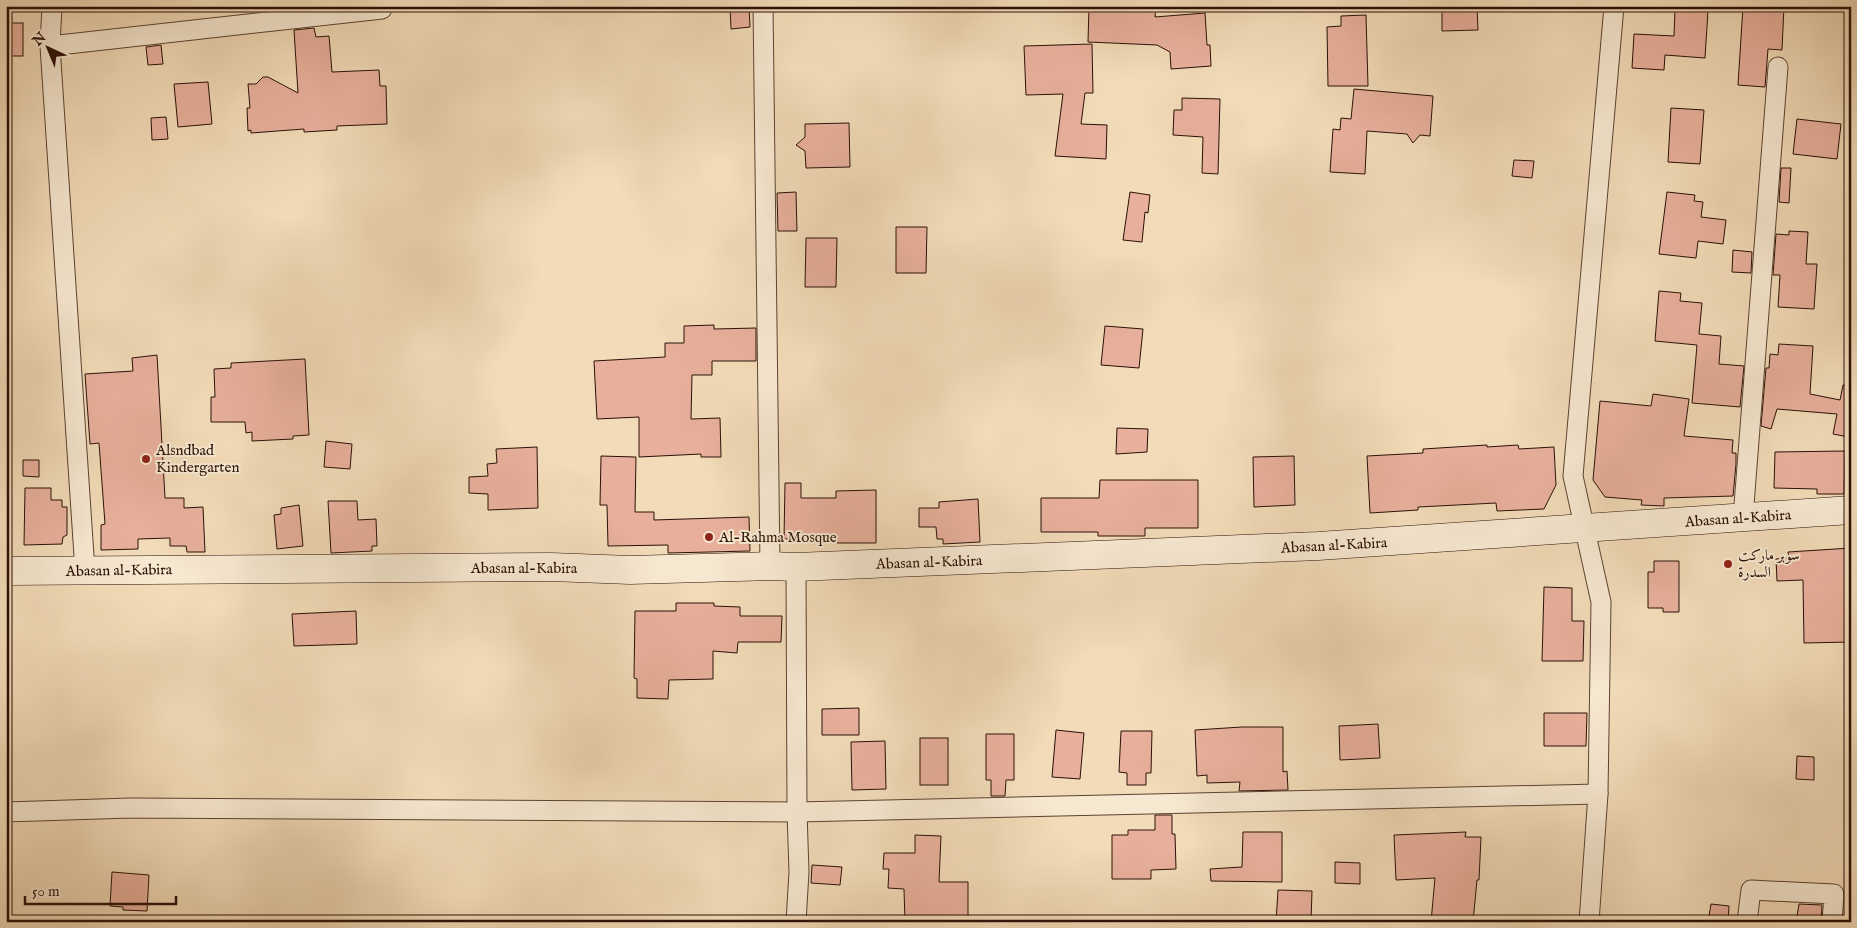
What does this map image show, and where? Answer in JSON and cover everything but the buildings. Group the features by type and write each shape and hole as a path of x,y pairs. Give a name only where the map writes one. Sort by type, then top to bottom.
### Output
{"main road":[{"name":"Abasan al-Kabira","path":"6,571 541,567 630,570 783,566 1318,546 1851,510"}],"street":[{"path":"52,6 50,46 85,571"},
{"path":"763,6 783,566 797,812 799,872 796,922"},
{"path":"1589,922 1598,794 1601,602 1573,476 1614,6"},
{"path":"50,46 382,9"},
{"path":"1743,518 1778,67"},
{"path":"6,812 130,808 797,812 1598,794"},
{"path":"1747,922 1751,890 1834,894 1832,922"}],"place":[{"name":"Alsndbad Kindergarten","path":"146,459"},
{"name":"Al-Rahma Mosque","path":"709,537"},
{"name":"سوبر ماركت السدرة","path":"1728,564"}]}
